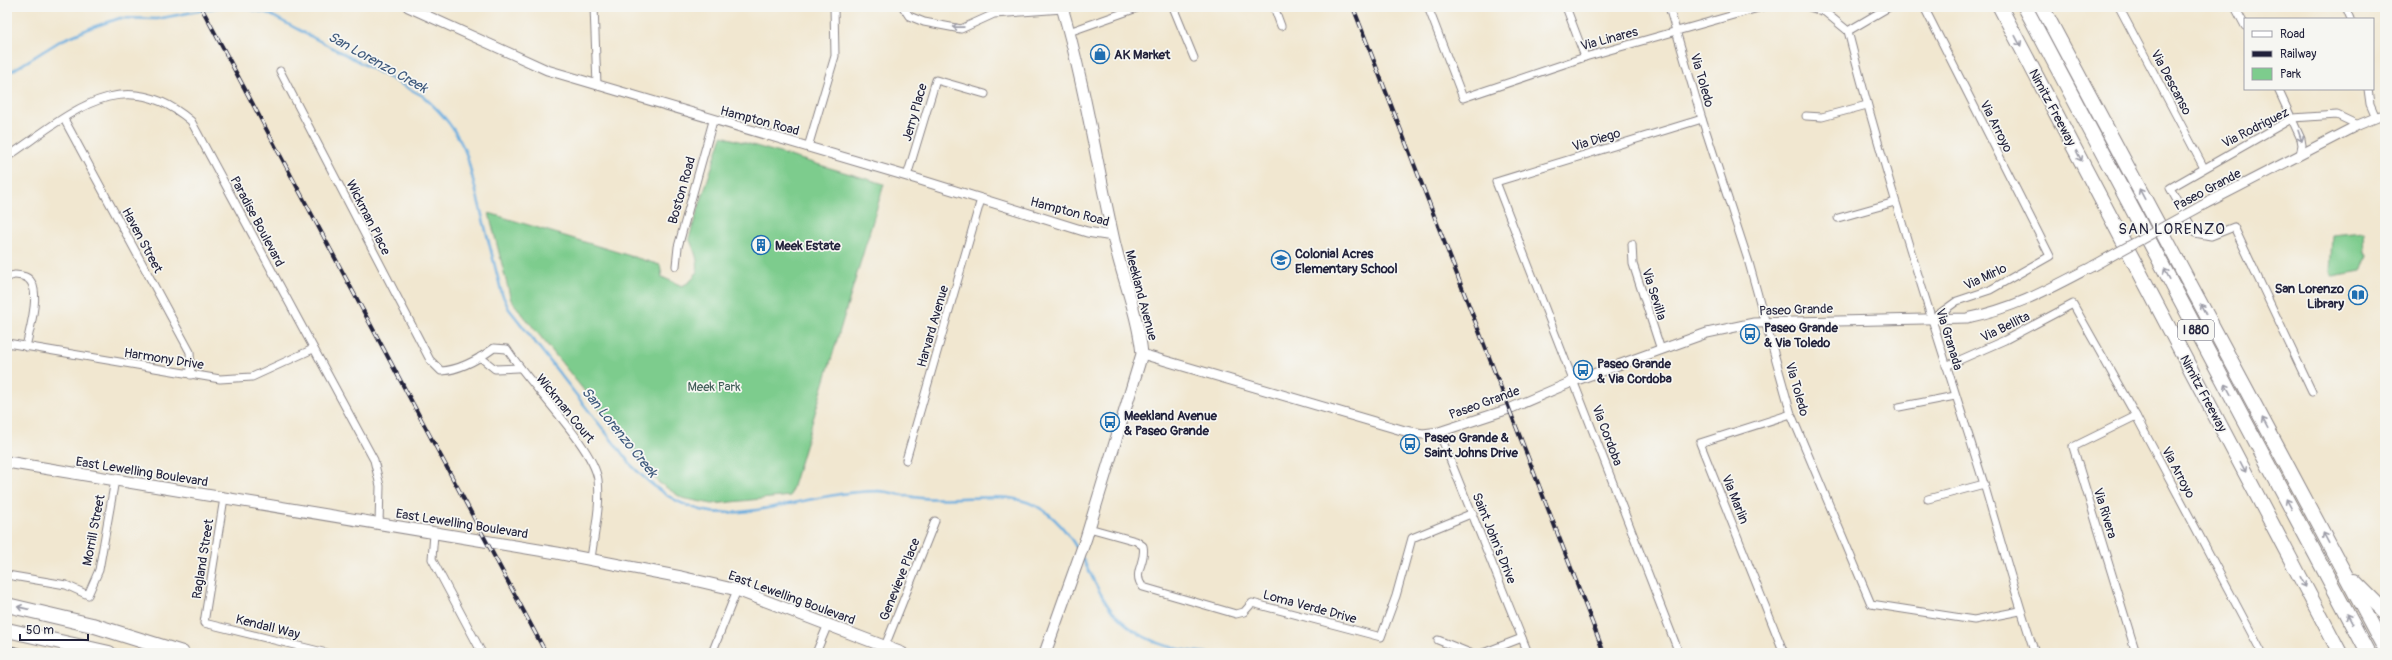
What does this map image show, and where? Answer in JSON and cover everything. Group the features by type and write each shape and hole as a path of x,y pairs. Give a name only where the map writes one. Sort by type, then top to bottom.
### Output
{"highway":[{"name":"Nimitz Freeway","path":"2000,7 2340,653"},
{"name":"I 880","path":"2025,7 2368,653"},
{"name":"I 880","path":"2042,7 2385,649"},
{"path":"2345,572 2385,612"},
{"path":"7,604 104,629 182,653"},
{"path":"7,630 109,653"}],"main road":[{"name":"Meekland Avenue","path":"1045,653 1088,533 1142,354 1138,324 1123,279 1069,32 1062,8"},
{"name":"East Lewelling Boulevard","path":"7,462 591,559 737,590 902,653"}],"street":[{"name":"Hampton Road","path":"408,7 547,70 713,121 907,176 1087,232 1113,236"},
{"path":"594,7 597,85"},
{"path":"808,147 835,56 834,7"},
{"path":"903,7 909,16 919,20 960,29 994,14 1062,8"},
{"path":"1069,32 1140,7"},
{"path":"1173,7 1194,58"},
{"path":"1274,7 1281,26"},
{"name":"Via Linares","path":"1428,7 1463,98 1585,57 1762,7"},
{"path":"1566,7 1585,57"},
{"name":"Via Toledo","path":"1669,7 1702,120 1767,323 1791,414 1871,604 1974,620 2020,611"},
{"path":"1809,7 1825,12 1848,31 1889,7"},
{"name":"Via Arroyo","path":"1924,7 2050,256"},
{"name":"Via Descanso","path":"2119,7 2204,168"},
{"path":"2235,7 2244,24"},
{"path":"2346,7 2351,18"},
{"name":"Via Granada","path":"1848,31 1867,105 1896,202 1955,396 1984,484 2020,611 2035,653"},
{"name":"Wickman Place","path":"280,71 430,360 441,371"},
{"name":"Jerry Place","path":"907,176 936,80 985,94"},
{"path":"2279,90 2293,118 2302,145 2300,155"},
{"path":"2368,90 2370,104 2376,118"},
{"name":"Paradise Boulevard","path":"7,157 94,100 121,93 148,96 174,106 191,121 374,460 380,486 379,524"},
{"path":"1806,116 1822,117 1867,105"},
{"name":"Paseo Grande","path":"1142,354 1405,431 1423,434 1439,432 1509,409 1574,381 1707,333 1754,323 1967,318 1998,312 2026,301 2205,204 2358,125 2385,114"},
{"name":"Via Rodriguez","path":"2312,392 2234,227 2211,236 2195,233 2170,188 2293,118 2337,116 2358,125"},
{"name":"Haven Street","path":"64,119 190,352 191,375"},
{"name":"Via Diego","path":"1496,182 1702,120"},
{"name":"Boston Road","path":"676,266 678,247 713,121"},
{"name":"Via Cordoba","path":"1496,182 1679,653"},
{"name":"Harvard Avenue","path":"906,460 981,199"},
{"path":"1838,218 1896,202"},
{"name":"Via Sevilla","path":"1632,244 1633,264 1661,350"},
{"name":"Via Mirlo","path":"1932,319 1957,301 1971,298 1990,290 2050,256"},
{"path":"7,278 15,274 25,276 32,284 36,295 26,347"},
{"name":"Via Arroyo","path":"2073,304 2136,416 2262,653"},
{"name":"Via Bellita","path":"1946,366 2005,340 2073,304"},
{"name":"Harmony Drive","path":"7,343 220,379 252,377 313,349"},
{"name":"Wickman Court","path":"441,371 451,370 480,357 494,348 507,349 518,368 588,453 598,479 598,503 591,559"},
{"name":"Wickman Court","path":"480,357 495,369 518,368"},
{"path":"1899,407 1955,396"},
{"name":"Via Marlin","path":"1784,653 1700,443 1791,414"},
{"name":"Via Rivera","path":"2136,416 2073,447 2136,653"},
{"name":"Saint John's Drive","path":"1439,432 1473,513 1528,653"},
{"name":"Morrill Street","path":"7,575 66,585 88,595 99,570 115,480"},
{"path":"1928,498 1984,484"},
{"name":"Ragland Street","path":"204,623 224,498"},
{"name":"Loma Verde Drive","path":"1088,533 1136,541 1143,546 1144,551 1137,575 1143,588 1236,614 1244,612 1252,603 1381,637 1396,596 1412,538 1473,513"},
{"name":"Genevieve Place","path":"885,646 935,521"},
{"path":"434,534 432,559 480,652"},
{"path":"712,653 737,590"},
{"name":"Kendall Way","path":"204,623 327,653"},
{"path":"816,653 828,624"},
{"path":"1483,653 1522,638"},
{"path":"1438,640 1470,653"}],"green space":[{"name":"Meek Park","path":"722,136 884,184 790,496 712,504 682,498 658,482 511,300 489,213 660,265 662,277 682,286 690,282 697,271 697,259 689,238"},
{"path":"2363,232 2364,253 2367,255 2361,271 2333,276 2330,274 2332,235"}],"waterway":[{"name":"San Lorenzo Creek","path":"7,74 60,41 93,27 120,18 157,19 219,7"},
{"name":"San Lorenzo Creek","path":"222,7 240,7 267,13 423,96 437,109 454,130 467,156 502,294 509,309 632,466 649,482 668,496 699,510 726,513 761,509 833,495 872,491 921,498 1010,498 1028,502 1045,511 1062,527 1078,550"},
{"name":"San Lorenzo Creek","path":"1082,558 1108,606 1133,630 1144,637 1168,646 1193,652 1207,653"}],"railway":[{"path":"201,7 546,653"},
{"path":"1353,7 1604,653"},
{"path":"7,647 35,653"}],"place":[{"name":"AK Market","path":"1100,54"},
{"name":"Meek Estate","path":"761,245"},
{"name":"Colonial Acres Elementary School","path":"1281,260"},
{"name":"San Lorenzo Library","path":"2358,295"},
{"name":"Paseo Grande & Via Toledo","path":"1750,334"},
{"name":"Paseo Grande & Via Cordoba","path":"1583,370"},
{"name":"Meekland Avenue & Paseo Grande","path":"1110,422"},
{"name":"Paseo Grande & Saint Johns Drive","path":"1410,444"}],"district":[{"name":"SAN LORENZO","path":"2172,229"}]}
